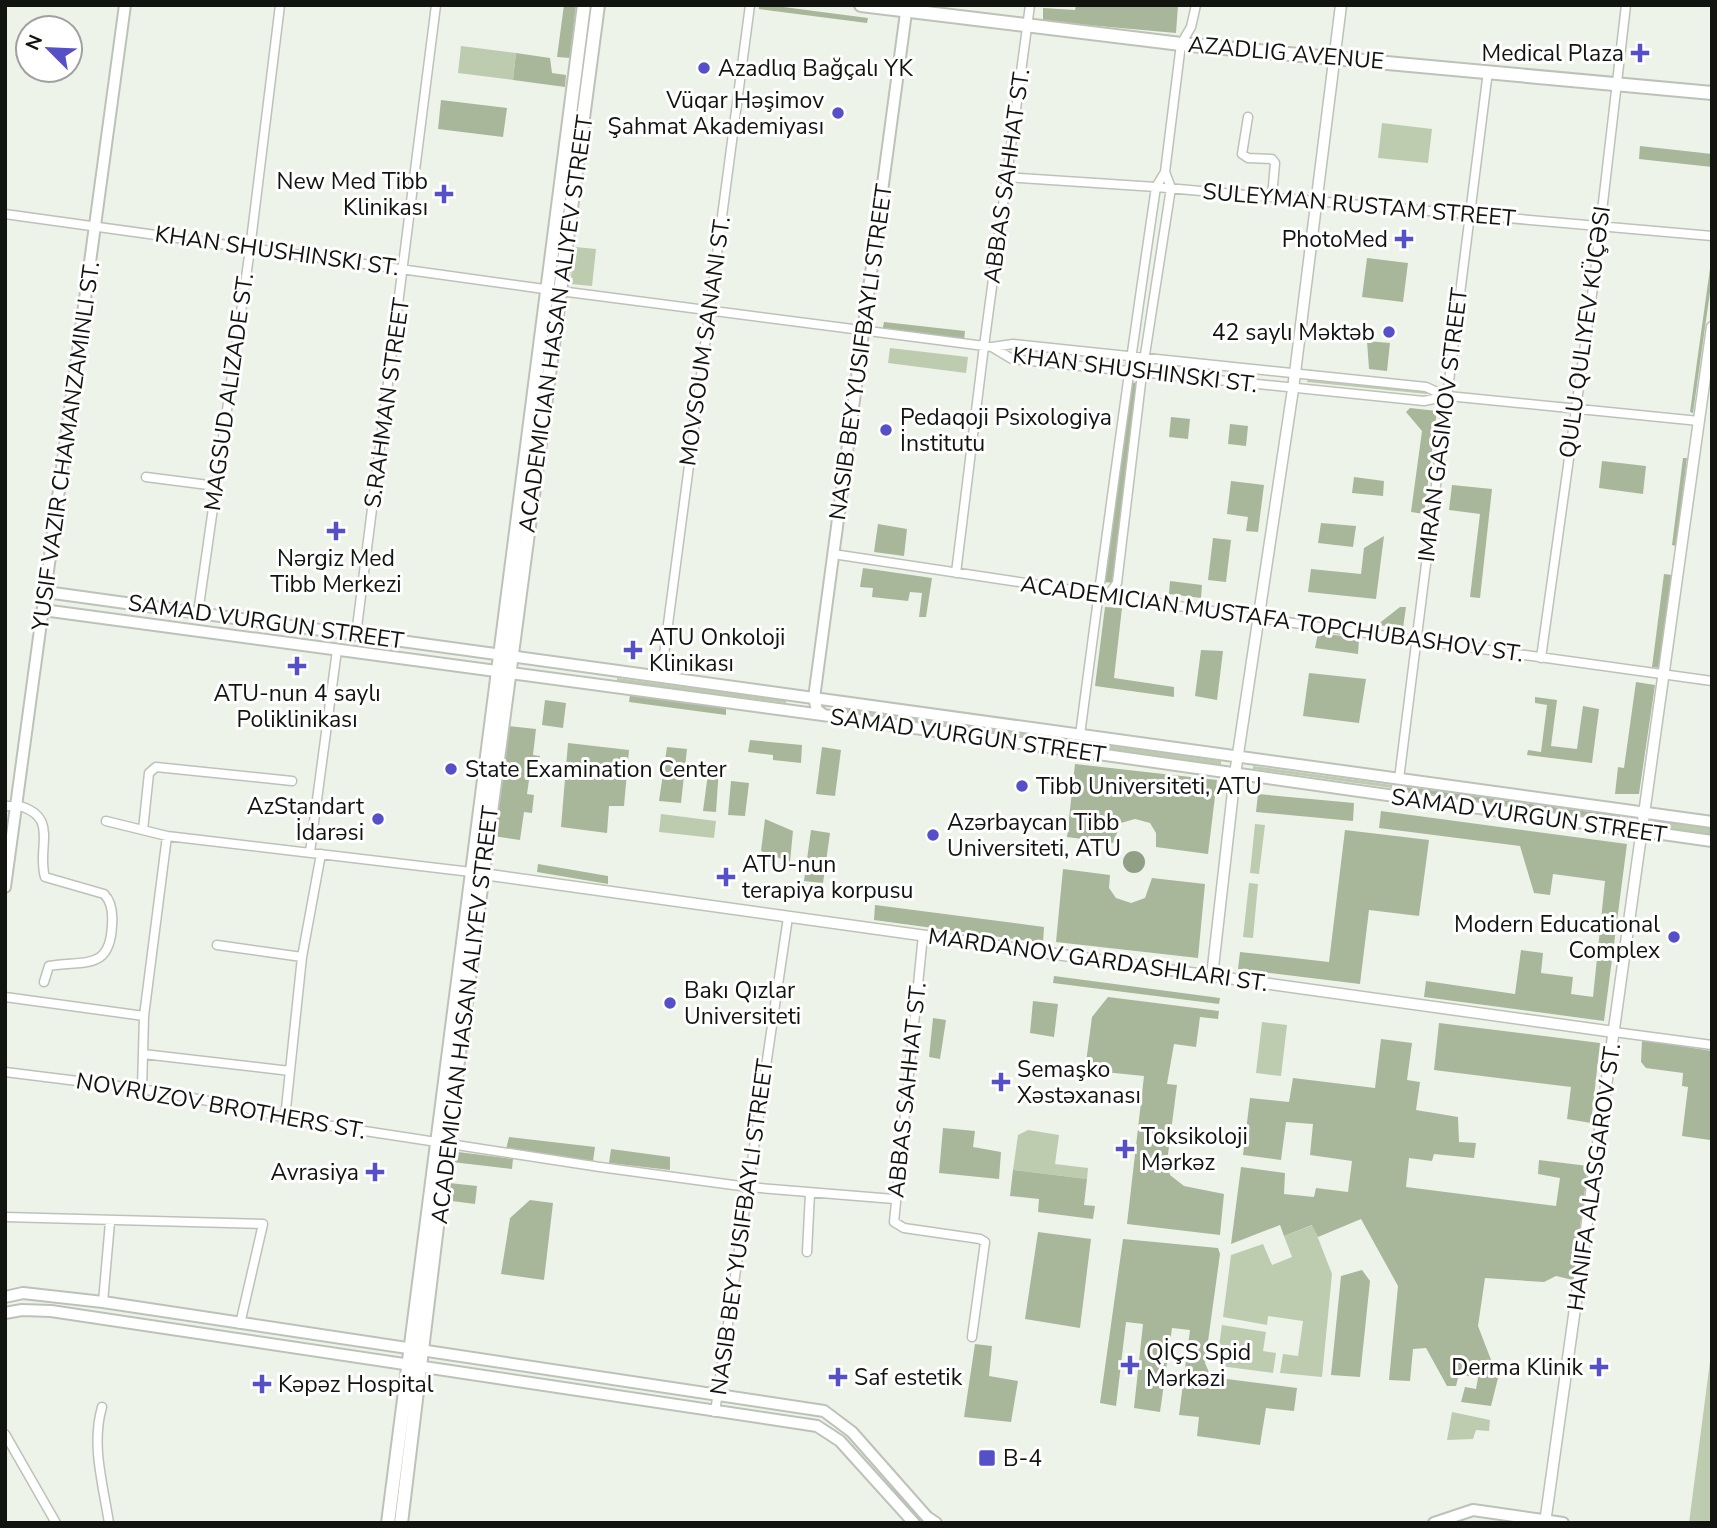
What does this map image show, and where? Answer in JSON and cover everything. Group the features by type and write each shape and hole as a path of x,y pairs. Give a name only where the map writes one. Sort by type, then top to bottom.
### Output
{"main road":[{"name":"YUSIF VAZIR CHAMANZAMINLI ST.","path":"5,887 13,806 46,592 125,5"},
{"name":"ACADEMICIAN HASAN ALIYEV STREET","path":"555,290 584,5"},
{"name":"ACADEMICIAN HASAN ALIYEV STREET","path":"416,1373 442,1143 504,655 598,5"},
{"name":"AZADLIG AVENUE","path":"861,5 906,8 1181,44 1712,93"},
{"name":"NASIB BEY YUSIFBAYLI STREET","path":"814,698 906,8"},
{"name":"SAMAD VURGUN STREET","path":"46,592 1712,822"},
{"name":"SAMAD VURGUN STREET","path":"43,610 337,650 502,677 610,687 824,715 1712,841"},
{"path":"610,687 612,670"},
{"path":"814,698 817,710 824,715"},
{"path":"1396,798 1399,779"},
{"path":"5,1297 23,1293 103,1302 396,1346 420,1346 816,1409 835,1417 927,1517 936,1523"},
{"path":"5,1313 22,1310 51,1311 393,1365 416,1373 825,1429 914,1523"},
{"path":"158,1328 160,1311"},
{"path":"388,1523 416,1373"},
{"path":"401,1523 416,1373"},
{"path":"825,1429 835,1417"},
{"path":"1437,1522 1473,1510 1563,1523"}],"street":[{"name":"MAGSUD ALIZADE ST.","path":"198,613 250,249 280,5"},
{"name":"S.RAHMAN STREET","path":"356,635 436,5"},
{"name":"MOVSOUM SANANI ST.","path":"661,677 750,5"},
{"name":"ABBAS SAHHAT ST.","path":"956,573 988,346 1006,177 1030,5"},
{"path":"1104,595 1127,372 1156,187 1164,172 1181,44 1191,27 1196,5"},
{"path":"1212,976 1237,757 1293,389 1341,5"},
{"name":"QULU QULIYEV KÜÇƏSI","path":"1541,658 1573,407 1600,226 1626,5"},
{"name":"IMRAN GASIMOV STREET","path":"1399,779 1488,71"},
{"path":"1248,117 1242,154 1248,158 1272,159 1275,163 1272,197"},
{"path":"1080,735 1099,604 1117,583 1144,357 1171,188 1164,172"},
{"name":"SULEYMAN RUSTAM STREET","path":"1006,177 1171,188 1712,236"},
{"name":"KHAN SHUSHINSKI ST.","path":"5,214 555,290 988,346 1012,359 1424,401 1448,396 1712,422"},
{"path":"1644,813 1712,327"},
{"path":"988,346 1013,344 1295,372 1426,387 1448,396"},
{"path":"146,477 216,486"},
{"name":"ACADEMICIAN MUSTAFA TOPCHUBASHOV ST.","path":"833,554 1258,618 1712,681"},
{"path":"310,852 337,650"},
{"path":"143,830 149,773 156,767 292,781"},
{"path":"13,806 34,810 40,818 46,847 45,877 104,894 110,900 113,915 110,946 106,954 97,960 49,966 44,982"},
{"name":"HANIFA ALASGAROV ST.","path":"1545,1521 1644,813"},
{"name":"MARDANOV GARDASHLARI ST.","path":"106,821 167,836 477,873 1712,1045"},
{"path":"142,1089 144,1016 167,836"},
{"path":"285,1118 302,957 321,854"},
{"name":"NASIB BEY YUSIFBAYLI STREET","path":"715,1412 788,917"},
{"name":"ABBAS SAHHAT ST.","path":"923,935 894,1199 894,1222 897,1226 985,1242 972,1337"},
{"path":"217,945 302,957"},
{"path":"5,997 144,1016"},
{"path":"143,1054 290,1071"},
{"name":"NOVRUZOV BROTHERS ST.","path":"5,1072 142,1089 242,1107 285,1118 748,1187 894,1199"},
{"path":"807,1252 810,1194"},
{"path":"5,1217 110,1222 263,1224 240,1324"},
{"path":"103,1302 110,1222"},
{"path":"102,1407 97,1424 97,1448 109,1523"},
{"path":"5,1434 56,1523"}],"shaded area":[{"path":"564,5 576,5 570,58 557,57"},
{"path":"759,5 868,18 867,23 759,9"},
{"path":"1076,5 1178,5 1176,33 1043,21 1043,8 1075,10"},
{"path":"461,46 516,53 513,80 458,73"},
{"path":"516,53 550,58 552,73 566,75 565,87 513,80"},
{"path":"441,100 507,108 503,137 438,129"},
{"path":"1382,123 1432,129 1428,163 1378,158"},
{"path":"1640,146 1712,154 1712,167 1639,159"},
{"path":"575,247 596,249 592,286 570,284"},
{"path":"1712,254 1712,278 1693,413 1690,412"},
{"path":"1367,258 1408,263 1403,302 1362,297"},
{"path":"884,322 965,331 964,341 882,332"},
{"path":"1367,341 1390,343 1387,371 1369,369"},
{"path":"890,348 968,357 966,373 888,363"},
{"path":"1308,379 1427,391 1427,394 1307,382"},
{"path":"1130,382 1137,383 1113,583 1105,582"},
{"path":"1410,408 1437,411 1424,514 1411,512 1422,431 1406,412"},
{"path":"1171,417 1190,419 1188,439 1169,437"},
{"path":"1230,424 1248,426 1246,446 1228,444"},
{"path":"1683,458 1687,458 1676,546 1672,545"},
{"path":"1602,461 1646,466 1643,494 1599,488"},
{"path":"1354,477 1384,481 1383,496 1352,493"},
{"path":"1231,481 1264,485 1258,532 1246,531 1248,517 1227,514"},
{"path":"1452,485 1492,489 1480,598 1470,597 1480,514 1449,510"},
{"path":"1321,523 1356,526 1353,547 1318,543"},
{"path":"878,524 907,529 904,556 874,552"},
{"path":"1384,536 1376,599 1308,592 1311,569 1361,574 1364,548"},
{"path":"1213,538 1231,540 1226,582 1208,580"},
{"path":"863,568 932,578 926,617 919,617 922,593 910,592 908,601 872,597 873,588 860,587"},
{"path":"1664,574 1672,575 1660,668 1652,667"},
{"path":"1170,581 1202,585 1201,598 1169,594"},
{"path":"1105,607 1122,608 1114,678 1174,687 1174,697 1095,686"},
{"path":"1400,607 1406,607 1403,628 1377,625"},
{"path":"1318,633 1359,638 1358,654 1315,648"},
{"path":"1201,650 1223,651 1217,700 1195,696"},
{"path":"1309,673 1366,679 1359,723 1303,716"},
{"path":"617,678 786,700 786,703 617,682"},
{"path":"1636,682 1655,685 1639,794 1615,794 1618,767 1624,768"},
{"path":"630,695 726,707 726,715 629,702"},
{"path":"1535,697 1557,700 1551,746 1577,749 1583,706 1599,709 1592,763 1527,755 1528,750 1541,752 1547,705 1535,703"},
{"path":"545,700 566,703 563,728 542,725"},
{"path":"836,707 1221,761 1221,765 836,711"},
{"path":"508,726 536,729 533,755 540,756 538,773 530,773 527,794 534,795 532,813 524,812 520,840 493,836"},
{"path":"750,740 802,745 801,763 773,760 773,755 748,752"},
{"path":"568,743 629,750 624,806 609,806 607,833 561,827"},
{"path":"667,747 687,749 681,803 659,801"},
{"path":"822,747 841,750 835,796 816,794"},
{"path":"1075,764 1217,780 1208,854 1156,847 1156,833 1150,823 1135,819 1121,823 1113,843 1067,837"},
{"path":"709,766 719,767 716,812 703,811"},
{"path":"1253,766 1392,785 1392,788 1253,769"},
{"path":"731,781 749,783 745,816 728,815"},
{"path":"1407,787 1620,816 1619,823 1406,793"},
{"path":"1258,794 1354,803 1353,821 1256,812"},
{"path":"1381,811 1627,844 1604,1021 1424,997 1426,981 1515,994 1521,950 1543,953 1541,973 1573,977 1571,994 1593,997 1605,881 1553,874 1550,895 1534,893 1520,846 1379,828"},
{"path":"661,814 716,821 714,838 659,832"},
{"path":"765,819 793,831 790,862 761,851"},
{"path":"1654,820 1712,828 1712,835 1653,827"},
{"path":"1255,824 1265,825 1259,874 1250,873"},
{"path":"811,830 830,833 823,883 804,881"},
{"path":"1345,830 1429,840 1419,916 1369,910 1360,984 1238,969 1240,952 1329,962"},
{"path":"1134,851 1142,854 1145,862 1142,870 1134,873 1126,870 1123,862 1126,854"},
{"path":"538,864 608,876 608,884 537,872"},
{"path":"1063,869 1110,875 1109,888 1116,898 1131,903 1145,898 1152,878 1205,884 1198,958 1056,942"},
{"path":"1249,883 1258,884 1253,938 1243,937"},
{"path":"875,905 1044,927 1043,943 874,920"},
{"path":"1054,976 1220,998 1219,1004 1053,983"},
{"path":"1108,997 1219,1011 1218,1019 1200,1017 1196,1047 1174,1044 1167,1084 1177,1085 1167,1162 1170,1175 1184,1186 1224,1194 1220,1235 1127,1224 1144,1076 1085,1070 1092,1017"},
{"path":"1033,1001 1058,1004 1054,1037 1030,1033"},
{"path":"933,1018 946,1020 940,1059 929,1057"},
{"path":"1262,1022 1287,1025 1281,1076 1256,1073"},
{"path":"1439,1023 1600,1043 1591,1123 1567,1119 1571,1087 1434,1070"},
{"path":"1381,1039 1412,1043 1407,1080 1420,1082 1416,1110 1458,1117 1459,1142 1476,1143 1474,1158 1434,1154 1432,1161 1409,1158 1406,1187 1556,1206 1560,1178 1538,1174 1539,1160 1588,1166 1573,1280 1556,1276 1544,1282 1485,1278 1478,1326 1498,1378 1491,1406 1461,1402 1465,1387 1476,1389 1478,1378 1459,1374 1456,1386 1447,1386 1426,1348 1413,1349 1410,1381 1389,1380 1398,1286 1361,1219 1318,1237 1312,1225 1284,1236 1280,1225 1231,1244 1241,1167 1285,1173 1284,1194 1314,1197 1316,1188 1348,1192 1352,1161 1310,1155 1313,1124 1286,1122 1281,1160 1243,1155 1250,1098 1289,1102 1293,1078 1375,1088"},
{"path":"1642,1040 1712,1051 1710,1140 1682,1136 1688,1087 1682,1086 1683,1073 1646,1068 1641,1062"},
{"path":"943,1128 975,1131 973,1147 1001,1152 999,1179 939,1173"},
{"path":"1028,1130 1059,1135 1055,1164 1088,1168 1087,1179 1013,1170 1018,1135"},
{"path":"509,1137 595,1147 593,1161 506,1149"},
{"path":"611,1149 670,1157 670,1170 609,1163"},
{"path":"450,1151 513,1159 512,1169 452,1162 449,1183 477,1186 475,1204 444,1200"},
{"path":"1013,1170 1087,1179 1084,1205 1095,1206 1093,1219 1038,1212 1039,1199 1010,1196"},
{"path":"530,1200 553,1203 544,1280 501,1274 510,1218"},
{"path":"1313,1225 1332,1274 1322,1377 1280,1373 1283,1354 1298,1356 1303,1321 1268,1316 1267,1325 1223,1317 1231,1255 1263,1244 1272,1265 1292,1257 1284,1236"},
{"path":"1038,1232 1091,1239 1080,1328 1025,1319"},
{"path":"1123,1239 1218,1248 1220,1254 1205,1363 1211,1377 1297,1388 1294,1411 1266,1408 1260,1445 1197,1436 1199,1417 1179,1415 1190,1330 1172,1328 1160,1412 1134,1408 1143,1324 1126,1322 1116,1406 1100,1403"},
{"path":"1362,1270 1370,1281 1360,1377 1331,1375 1341,1276"},
{"path":"1222,1325 1266,1332 1263,1351 1276,1353 1273,1373 1220,1366 1217,1360"},
{"path":"975,1344 992,1346 989,1376 1018,1381 1011,1422 964,1417"},
{"path":"1712,1346 1712,1523 1689,1523"},
{"path":"1452,1412 1490,1420 1489,1431 1476,1430 1473,1439 1447,1440"}],"place":[{"name":"Medical Plaza","path":"1640,53"},
{"name":"Azadlıq Bağçalı YK","path":"704,68"},
{"name":"Vüqar Həşimov Şahmat Akademiyası","path":"838,113"},
{"name":"New Med Tibb Klinikası","path":"444,194"},
{"name":"PhotoMed","path":"1404,239"},
{"name":"42 saylı Məktəb","path":"1389,332"},
{"name":"Pedaqoji Psixologiya İnstitutu","path":"886,430"},
{"name":"Nərgiz Med Tibb Merkezi","path":"336,531"},
{"name":"ATU Onkoloji Klinikası","path":"633,650"},
{"name":"ATU-nun 4 saylı Poliklinikası","path":"297,666"},
{"name":"State Examination Center","path":"451,769"},
{"name":"Tibb Universiteti, ATU","path":"1022,786"},
{"name":"AzStandart İdarəsi","path":"378,819"},
{"name":"Azərbaycan Tibb Universiteti, ATU","path":"933,835"},
{"name":"ATU-nun terapiya korpusu","path":"726,877"},
{"name":"Modern Educational Complex","path":"1674,937"},
{"name":"Bakı Qızlar Universiteti","path":"670,1003"},
{"name":"Semaşko Xəstəxanası","path":"1001,1082"},
{"name":"Toksikoloji Mərkəz","path":"1125,1149"},
{"name":"Avrasiya","path":"375,1172"},
{"name":"QİÇS Spid Mərkəzi","path":"1130,1365"},
{"name":"Derma Klinik","path":"1599,1367"},
{"name":"Saf estetik","path":"838,1377"},
{"name":"Kəpəz Hospital","path":"262,1384"},
{"name":"B-4","path":"987,1458"}]}
